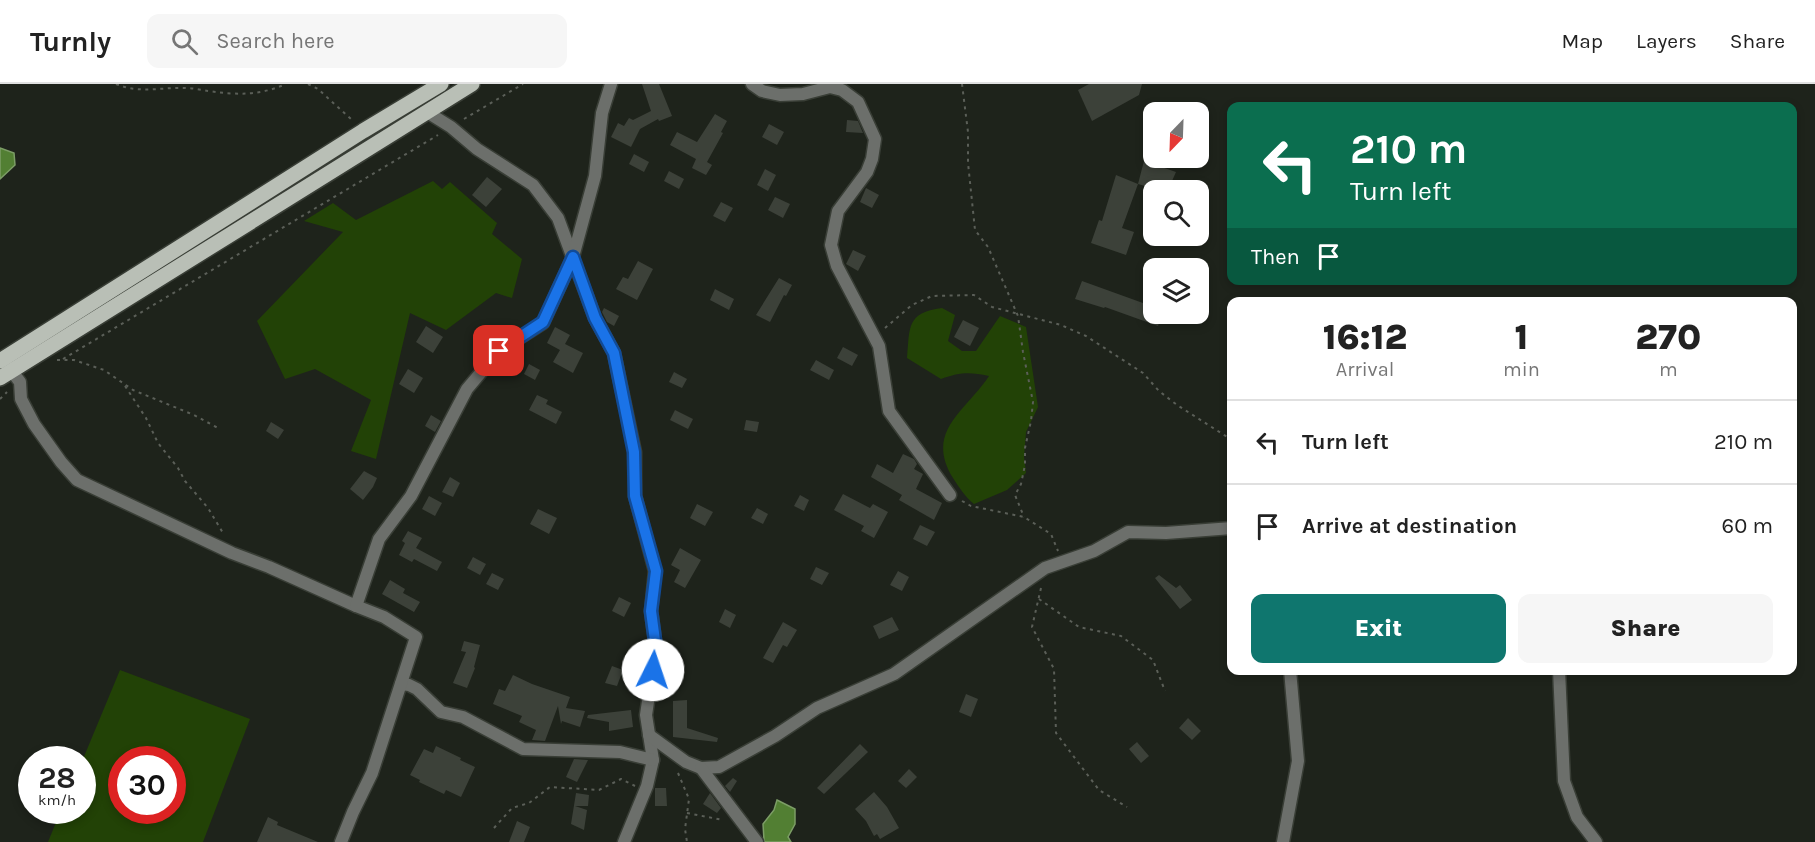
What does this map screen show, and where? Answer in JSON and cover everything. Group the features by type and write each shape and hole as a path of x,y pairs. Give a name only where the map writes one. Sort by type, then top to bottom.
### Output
{"main road":[{"path":"7,370 363,131 441,84"},
{"path":"7,370 472,84"}],"street":[{"path":"356,606 379,539 411,496 466,389 499,351 543,322 573,257 595,176 602,113 611,84"},
{"path":"752,84 762,91 780,95 803,94 830,87 842,90 858,102 875,139 872,159 867,172 838,211 831,245 837,266 879,346 890,411 950,495"},
{"path":"427,112 451,127 477,149 533,185 558,218 595,318 614,353 634,452 635,496 656,571 651,611 656,648 646,715 653,759 647,786 624,842"},
{"path":"7,370 34,424 77,480 232,553 384,617 416,637 372,773 341,842"},
{"path":"649,735 686,762 701,768 719,767 775,736 817,708 894,674 1045,568 1094,551 1128,532 1166,533 1227,528"},
{"path":"1283,842 1298,761 1290,675"},
{"path":"1559,675 1564,781 1577,817 1596,842"},
{"path":"401,684 417,689 441,712 463,717 523,749 620,752 653,759"},
{"path":"701,768 757,842"}],"path":[{"path":"116,84 133,90 185,88 252,94 286,84"},
{"path":"308,84 318,89 363,131"},
{"path":"63,359 523,84"},
{"path":"962,84 975,230 988,247 1017,314 1033,402 1025,447 1025,465 1021,484 1015,495 1024,517"},
{"path":"874,338 912,305 932,296 974,295 992,307 1061,325 1086,336 1143,373 1159,391 1227,437"},
{"path":"52,361 63,359 104,369 125,386 146,418 158,443 208,508 225,538"},
{"path":"0,399 10,388 7,370"},
{"path":"125,386 194,415 218,428"},
{"path":"950,495 971,506 1024,517 1051,534 1063,562"},
{"path":"1045,568 1032,627 1054,669 1056,733 1099,790 1127,807"},
{"path":"1039,598 1079,627 1121,636 1153,660 1165,691"},
{"path":"668,748 689,799 685,829 687,842"},
{"path":"494,828 512,808 530,803 550,787 599,790 621,779 635,786 647,786"},
{"path":"687,813 744,824"}],"shaded area":[{"path":"0,148 14,153 15,165 0,179"},
{"path":"433,181 442,189 450,182 497,223 492,234 522,259 512,298 496,293 446,330 410,313 376,459 351,451 371,400 315,369 285,379 257,321 343,232 304,221 333,203 356,220"},
{"path":"942,308 955,315 948,341 962,351 976,351 1000,316 1026,327 1038,407 1026,432 1024,457 1026,473 1007,490 974,504 953,478 945,462 943,447 952,422 989,376 965,373 941,379 907,358 912,323 930,310"},
{"path":"120,670 250,719 203,842 48,842 55,824 96,824 96,746 88,746"},
{"path":"777,800 795,809 795,824 788,837 791,842 765,842 764,840 763,824 774,810"}],"building":[{"path":"642,84 659,84 672,116 659,121 658,119 640,129 631,147 611,137 618,123 624,126 629,118 633,120 651,111"},
{"path":"1089,84 1142,84 1139,95 1092,121 1078,90"},
{"path":"715,114 727,121 707,162 712,165 706,175 692,168 696,159 670,145 677,132 697,142"},
{"path":"847,120 858,121 863,133 846,132"},
{"path":"769,124 784,132 777,145 762,137"},
{"path":"634,154 649,162 644,172 629,164"},
{"path":"1143,165 1143,168 1164,168 1176,172 1172,180 1143,180 1143,185 1138,184"},
{"path":"765,169 776,175 768,191 757,185"},
{"path":"669,171 684,179 679,189 664,181"},
{"path":"1116,175 1138,184 1122,228 1134,232 1126,255 1091,243 1099,220 1102,221"},
{"path":"487,177 502,189 486,207 472,195"},
{"path":"866,188 879,195 872,208 860,202"},
{"path":"775,197 790,204 783,218 768,210"},
{"path":"721,202 733,208 725,222 713,216"},
{"path":"853,250 866,256 858,271 846,264"},
{"path":"638,261 653,269 637,300 616,289 623,277 628,279"},
{"path":"779,278 792,285 770,322 756,315"},
{"path":"1082,281 1143,303 1143,321 1105,307 1075,299"},
{"path":"715,289 734,299 729,310 710,300"},
{"path":"604,308 619,316 614,326 607,322 602,312"},
{"path":"963,320 979,328 970,346 954,337"},
{"path":"426,326 443,337 433,353 416,342"},
{"path":"555,327 570,335 565,344 583,353 573,373 553,362 560,350 547,343"},
{"path":"843,347 858,355 852,366 837,358"},
{"path":"816,360 834,370 829,380 810,370"},
{"path":"529,364 540,370 535,380 524,374"},
{"path":"408,369 423,378 414,393 399,384"},
{"path":"674,372 687,379 682,388 669,382"},
{"path":"537,395 548,400 546,404 562,412 556,424 529,410"},
{"path":"675,410 693,419 688,429 670,420"},
{"path":"431,415 441,421 435,432 425,426"},
{"path":"746,420 759,422 757,432 744,430"},
{"path":"271,422 284,430 278,439 266,431"},
{"path":"903,454 914,459 917,464 914,469 923,474 916,489 942,503 934,520 899,500 902,495 871,477 877,464 893,473"},
{"path":"364,471 377,478 363,500 350,489"},
{"path":"450,477 460,483 453,497 442,492"},
{"path":"843,494 870,508 873,504 888,512 874,538 861,531 864,526 834,510"},
{"path":"800,495 809,500 804,511 794,506"},
{"path":"429,496 442,503 435,516 422,509"},
{"path":"697,504 713,512 705,526 690,518"},
{"path":"757,508 768,514 763,524 751,518"},
{"path":"538,509 557,518 549,534 530,524"},
{"path":"920,525 935,532 927,546 913,539"},
{"path":"408,531 422,538 416,548 442,562 437,571 414,559 412,562 399,555 405,543 402,541"},
{"path":"680,548 701,560 685,588 674,582 680,570 671,565"},
{"path":"473,557 486,564 480,575 467,568"},
{"path":"816,567 829,573 822,585 810,579"},
{"path":"898,571 909,577 902,591 890,585"},
{"path":"492,573 504,579 498,590 486,584"},
{"path":"1159,575 1176,588 1180,585 1192,600 1180,609 1155,578"},
{"path":"390,580 405,589 403,593 420,602 414,612 382,594"},
{"path":"619,597 631,603 624,617 612,611"},
{"path":"725,609 736,615 730,628 719,622"},
{"path":"892,617 899,630 879,639 873,626"},
{"path":"783,622 797,630 787,647 783,645 773,663 763,658"},
{"path":"464,641 480,645 475,668 467,688 453,683 466,652 461,651"},
{"path":"612,666 623,670 617,686 605,683"},
{"path":"513,675 570,697 566,708 585,711 580,727 562,721 561,724 558,706 545,741 532,740 536,730 519,722 522,716 493,704 499,689 505,691"},
{"path":"966,694 978,699 971,717 959,712"},
{"path":"687,700 687,728 718,738 717,742 673,737 673,701"},
{"path":"631,710 633,727 609,731 609,722 587,718 588,715"},
{"path":"1188,718 1201,731 1192,740 1179,728"},
{"path":"1137,742 1149,756 1141,763 1129,749"},
{"path":"860,744 868,752 824,794 817,788"},
{"path":"436,746 475,767 461,797 446,790 444,794 410,775 424,749 433,753"},
{"path":"574,759 588,760 577,782 566,777"},
{"path":"909,769 917,777 906,788 898,781"},
{"path":"733,778 737,781 730,792 725,786"},
{"path":"655,788 666,788 667,806 655,806"},
{"path":"874,792 887,807 899,828 880,839 877,834 874,836 866,821 855,809"},
{"path":"576,793 589,795 588,806 575,806 587,810 584,830 571,824"},
{"path":"710,793 721,808 717,813 703,804"},
{"path":"268,817 278,822 277,825 318,842 257,842"},
{"path":"517,821 530,827 524,842 509,842"}],"route":[{"path":"499,351 543,322 573,257 595,318 614,353 634,452 635,496 656,571 651,611 656,648 653,670"}]}
